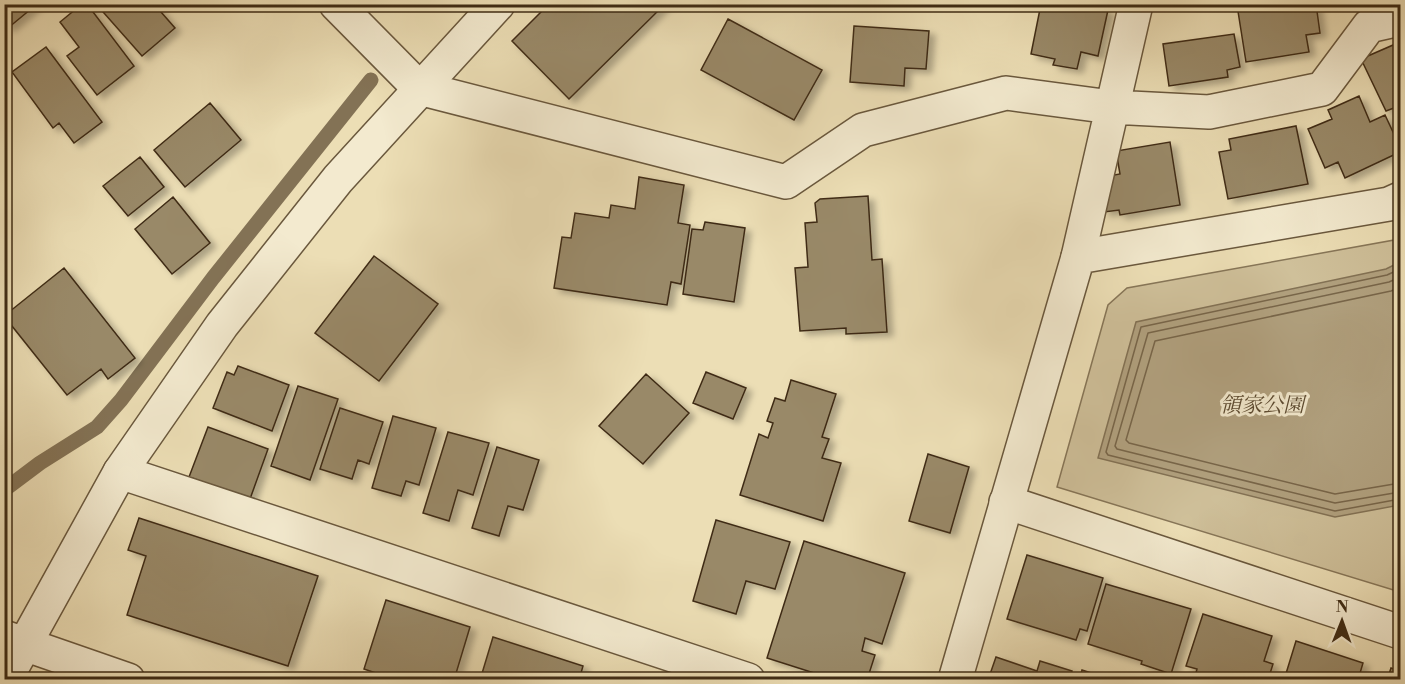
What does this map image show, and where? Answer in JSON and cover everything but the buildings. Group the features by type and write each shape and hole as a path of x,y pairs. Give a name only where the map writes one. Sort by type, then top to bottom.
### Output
{"street":[{"path":"336,4 419,88 786,182 864,130 1006,93 1111,107 1209,112 1322,90 1369,26 1401,19"},
{"path":"5,680 15,640 120,472 222,325 338,179 498,4"},
{"path":"955,680 1078,257 1136,4"},
{"path":"1078,257 1389,204 1401,199"},
{"path":"120,472 748,680"},
{"path":"1006,502 1401,632"},
{"path":"15,640 128,680"}],"green space":[{"name":"領家公園","path":"1400,239 1400,592 1057,487 1108,305 1127,288"}],"water":[{"name":"領家公園","path":"1400,262 1400,505 1335,517 1098,458 1136,322 1386,269"}],"waterway":[{"path":"4,490 40,463 97,427 121,400 213,278 371,80"}]}
